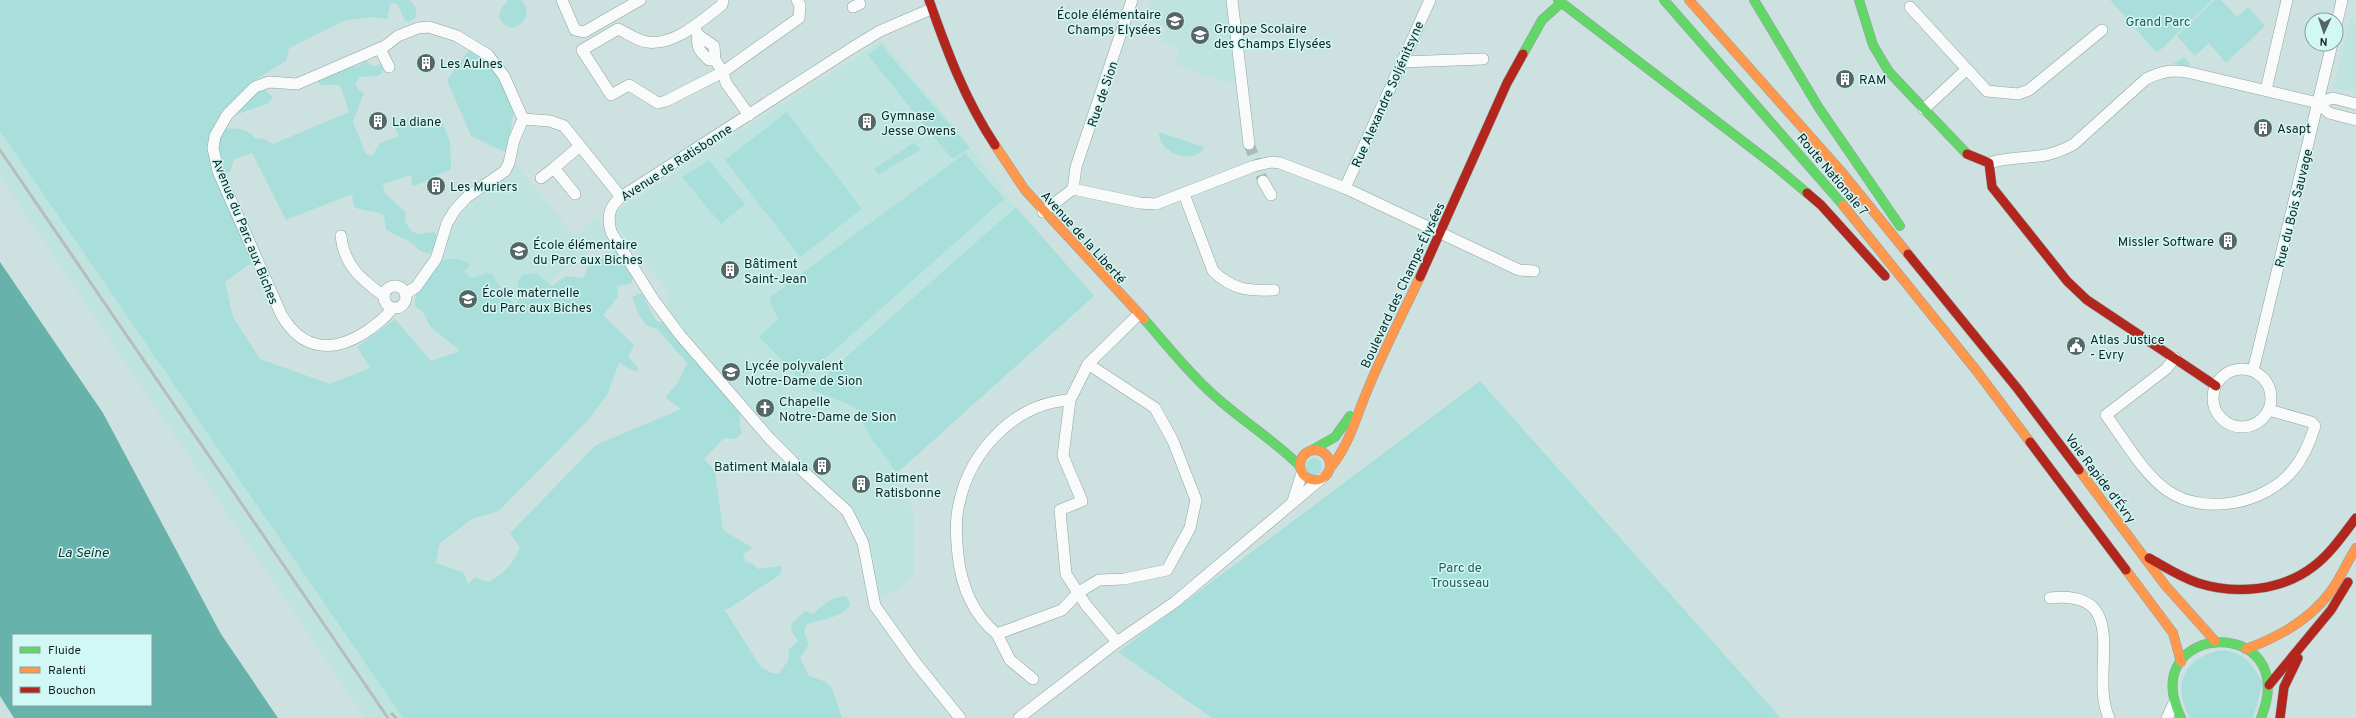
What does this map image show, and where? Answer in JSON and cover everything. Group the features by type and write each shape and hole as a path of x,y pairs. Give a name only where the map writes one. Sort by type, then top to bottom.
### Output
{"main road":[{"name":"Route Nationale 7","path":"1664,0 1823,181 1976,370"},
{"name":"Route Nationale 7","path":"1689,0 1840,170 1969,328"},
{"path":"1754,0 1819,108 1904,231"},
{"path":"1859,0 1873,45 1889,72 1965,153 1989,163 1992,187 2067,281 2087,300 2216,386"},
{"path":"1552,26 1561,1 1775,166 1821,205 1891,282"},
{"name":"Boulevard des Champs-Élysées","path":"1330,468 1336,461 1351,432 1367,390 1460,191 1507,83 1542,20 1561,1"},
{"name":"Avenue de la Liberté","path":"930,4 954,70 979,121 1007,165 1043,212 1215,397 1253,428 1280,446 1301,469"},
{"name":"Boulevard des Champs-Élysées","path":"1460,191 1534,54"},
{"path":"1917,249 1969,328"},
{"path":"1926,323 1956,358 1976,370 2173,633 2181,662"},
{"name":"Voie Rapide d'Évry","path":"1969,328 2017,388 2141,553 2195,621 2215,641"},
{"name":"Boulevard des Champs-Élysées","path":"1310,451 1335,437 1367,390"},
{"name":"Avenue de la Liberté","path":"1280,446 1310,451"},
{"path":"1310,451 1326,454 1330,468 1322,478 1311,479 1301,469 1302,457 1310,451"},
{"path":"2141,553 2180,576 2199,584 2236,590 2257,588 2282,583 2306,572 2324,557 2356,518"},
{"path":"2246,649 2271,641 2311,614 2331,590 2356,548"},
{"path":"2280,718 2284,687 2291,670 2315,632 2342,594 2356,563"},
{"path":"2261,718 2266,708 2269,685 2280,668 2305,640 2315,632"},
{"path":"2181,718 2174,703 2173,681 2181,662 2196,648 2215,641 2237,644 2246,649 2262,664 2269,685"}],"street":[{"path":"562,0 575,30 584,32 589,31 640,0"},
{"path":"723,0 722,5 696,30 668,40 647,42 618,29 582,50 611,95 629,86 635,87 658,102 666,101 723,72 782,24 799,18 800,5 797,0"},
{"name":"Rue de Sion","path":"1073,189 1076,167 1132,0"},
{"path":"1232,0 1249,144"},
{"name":"Rue Alexandre Soljénitsyne","path":"1345,188 1430,0"},
{"path":"2266,90 2287,0"},
{"path":"2339,12 2342,0"},
{"name":"Avenue de Ratisbonne","path":"930,4 880,31 849,44 751,113 644,177 612,205 609,212 608,222 611,232 653,299 680,335 770,439 847,511 863,543 872,597 875,606 914,662 960,718"},
{"path":"1910,7 1987,91 2018,94 2029,90 2102,30"},
{"name":"Avenue du Parc aux Biches","path":"428,27 457,36 481,50 497,66 512,90 523,119 514,140 509,163 505,171 500,176 467,197 455,210 448,223 436,259 416,287 405,294 403,304 392,308 379,322 356,339 335,346 310,342 298,336 287,324 218,171 213,148 215,136 228,115 255,87 269,82 297,84 380,49 398,36 418,28 428,27"},
{"path":"696,30 714,46 715,60 723,72 726,84 751,113"},
{"path":"380,49 389,67"},
{"name":"Rue du Bois Sauvage","path":"2253,371 2330,52"},
{"path":"1402,62 1483,59"},
{"path":"1924,109 1967,69"},
{"path":"1989,163 2000,160 2041,157 2062,151 2074,144 2146,79 2160,72 2183,71 2266,90 2318,103 2329,114 2356,120"},
{"path":"2318,103 2333,98 2356,104"},
{"path":"523,119 557,123 564,126 621,197"},
{"path":"541,178 580,146"},
{"path":"1043,212 1073,189 1139,203 1156,204 1271,162 1301,170 1345,188 1519,270 1534,271"},
{"path":"554,168 575,194"},
{"path":"1263,181 1271,195"},
{"path":"1184,194 1213,271 1221,279 1237,287 1250,291 1274,290"},
{"path":"341,236 342,249 351,268 362,281 384,296 386,303 392,308"},
{"path":"384,296 387,290 392,287 397,287 405,294"},
{"path":"1117,642 1086,605 1066,574 1060,510 1082,501 1064,456 1070,400 1088,364 1138,315"},
{"path":"2175,358 2166,369 2106,415 2150,474 2167,490 2183,499 2205,505 2227,503 2255,497 2276,486 2293,470 2308,447 2315,426 2311,422 2269,410"},
{"path":"997,634 1062,610 1079,592 1099,580 1124,578 1167,570 1190,528 1196,500 1173,441 1155,408 1088,364"},
{"path":"2246,369 2253,371 2261,376 2270,392 2269,410 2256,424 2248,427 2230,425 2222,420 2215,408 2213,395 2216,386 2225,375 2231,371 2246,369"},
{"path":"1033,679 1010,660 997,634 978,614 969,599 959,568 956,523 962,491 978,457 1010,423 1029,410 1043,404 1070,400"},
{"path":"1293,501 1301,469"},
{"path":"1019,718 1117,642 1175,602 1322,478"},
{"path":"2050,598 2065,596 2081,599 2094,608 2101,619 2104,634 2103,700 2109,718"},
{"path":"2167,718 2174,703"}],"shaded area":[{"name":"Groupe Scolaire des Champs Elysées","path":"1152,0 1232,0 1242,82 1224,82 1174,64 1179,48 1162,42 1165,29 1163,26 1145,18"},
{"path":"2350,19 2356,20 2356,93 2333,88 2342,52 2344,52 2344,43"},
{"path":"882,40 959,132 1016,207 1094,296 897,473 914,516 914,576 897,591 878,598 849,505 798,461 686,332 668,309 665,299 670,295 613,223 615,212"},
{"path":"0,131 403,718 365,718 0,177"},
{"path":"515,163 574,235 599,217 608,238 561,272 445,387 453,354 462,348 439,333 437,335 420,309 441,267 450,236 459,217 475,200 504,180"}],"green space":[{"path":"0,0 409,0 415,7 416,17 409,22 405,21 398,5 394,3 390,5 387,19 374,17 346,20 289,48 286,61 254,81 273,97 269,103 235,115 225,122 225,129 242,129 255,138 264,139 273,144 349,112 340,85 320,85 317,79 347,64 355,67 361,65 362,60 365,60 373,66 383,64 382,73 378,76 360,77 355,85 364,93 353,122 366,154 372,156 380,143 399,136 393,125 410,118 414,127 428,121 441,119 450,141 451,169 417,185 412,186 411,175 383,184 385,193 406,213 405,222 412,232 420,234 434,232 438,237 435,247 429,254 420,251 412,243 386,230 384,215 354,207 352,194 286,220 252,153 234,159 230,172 220,175 252,249 251,263 225,282 233,317 260,359 330,384 370,368 357,347 395,319 431,361 460,351 430,326 423,312 415,306 419,286 424,276 431,268 440,262 449,259 459,260 470,264 464,272 472,278 487,273 493,275 504,293 516,306 521,294 518,289 518,280 524,274 536,273 552,286 566,276 583,278 593,257 600,257 605,260 610,258 615,251 621,253 633,277 631,284 617,286 618,297 603,315 634,345 628,357 638,368 638,371 632,370 619,363 607,395 589,419 499,511 472,519 440,543 436,563 463,572 468,584 475,577 488,582 499,576 514,559 520,548 510,533 596,445 681,409 665,397 677,384 687,363 657,329 646,325 639,315 632,297 642,293 656,321 670,324 740,407 740,426 742,433 735,439 724,438 704,459 715,471 723,530 753,548 743,554 745,561 753,564 758,569 781,566 781,574 728,609 724,609 761,667 772,673 779,673 788,661 789,649 798,641 792,632 791,624 805,611 814,614 828,602 845,596 849,600 850,606 846,610 830,618 807,624 804,632 809,644 800,658 809,676 826,682 832,688 842,718 403,718 0,131"},
{"path":"508,0 521,0 525,6 525,18 521,24 516,27 511,27 505,24 499,17 501,9"},
{"name":"Grand Parc","path":"2110,0 2212,0 2157,53"},
{"path":"2215,0 2221,0 2237,17 2248,7 2265,26 2226,63 2209,43 2195,56 2177,36"},
{"path":"881,45 970,148 952,159 868,55"},
{"path":"470,49 500,76 514,110 507,153 471,136 447,80"},
{"path":"2184,57 2190,64 2187,66 2173,64"},
{"path":"787,112 862,209 800,257 725,160"},
{"path":"1159,132 1204,147 1199,153 1193,156 1178,155 1164,146 1160,140"},
{"path":"915,142 920,150 878,175 874,169"},
{"path":"965,153 1004,199 801,380 759,337 779,318 774,312 769,298"},
{"path":"709,160 745,204 721,224 682,177"},
{"path":"1016,207 1094,296 897,473 870,437 855,407 810,389"},
{"name":"Parc de Trousseau","path":"1480,381 1781,718 1212,718 1118,652"},
{"path":"1314,458 1321,463 1322,466 1317,473 1314,474 1307,469 1306,466 1311,459"},
{"path":"2225,650 2233,652 2248,661 2263,683 2253,718 2190,718 2184,705 2182,694 2182,683 2185,673 2192,664 2200,658 2211,653"}],"water":[{"name":"La Seine","path":"0,262 103,413 221,634 278,718 14,718 0,696"}],"tunnel":[{"path":"1249,144 1263,181"}],"railway":[{"path":"0,150 388,718"}],"traffic: fast":[{"path":"1558,0 1775,166 1807,193"},
{"path":"1664,0 1843,205"},
{"path":"1754,0 1819,108 1900,226"},
{"path":"1859,0 1873,45 1889,72 1967,154"},
{"path":"1523,54 1542,20 1561,3"},
{"path":"1144,319 1207,389 1300,466"},
{"path":"1312,450 1335,437 1350,416"},
{"path":"2181,718 2173,686 2180,662 2197,648 2219,642 2242,646 2260,660 2268,684 2261,718"}],"traffic: slow":[{"path":"1689,0 1840,170 1908,254"},
{"path":"995,145 1025,190 1144,319"},
{"path":"1843,205 1976,370 2030,442"},
{"path":"1330,468 1337,459 1352,431 1367,391 1420,277"},
{"path":"1315,450 1321,451 1329,459 1330,465 1329,471 1321,479 1315,480 1309,479 1301,471 1300,465 1301,459 1309,451 1315,450"},
{"path":"2079,470 2165,585 2215,641"},
{"path":"2246,649 2282,633 2314,611 2331,591 2356,548"},
{"path":"2126,570 2173,633 2181,662"}],"traffic: jam":[{"path":"929,0 966,93 984,128 995,145"},
{"path":"1420,277 1507,83 1523,54"},
{"path":"1967,154 1989,163 1992,187 2067,281 2087,300 2216,386"},
{"path":"1807,193 1821,205 1885,276"},
{"path":"1908,254 2017,388 2079,470"},
{"path":"2030,442 2126,570"},
{"path":"2149,558 2185,578 2213,587 2243,589 2273,586 2288,581 2314,566 2331,550 2356,518"},
{"path":"2269,685 2331,610 2348,582"},
{"path":"2280,718 2284,687 2298,658"}],"place":[{"name":"École élémentaire Champs Elysées","path":"1175,21"},
{"name":"Groupe Scolaire des Champs Elysées","path":"1200,35"},
{"name":"Les Aulnes","path":"426,63"},
{"name":"RAM","path":"1845,79"},
{"name":"La diane","path":"378,121"},
{"name":"Gymnase Jesse Owens","path":"867,122"},
{"name":"Asapt","path":"2263,128"},
{"name":"Les Muriers","path":"436,186"},
{"name":"Missler Software","path":"2228,241"},
{"name":"École élémentaire du Parc aux Biches","path":"519,251"},
{"name":"Bâtiment Saint-Jean","path":"730,270"},
{"name":"École maternelle du Parc aux Biches","path":"468,299"},
{"name":"Atlas Justice - Evry","path":"2076,346"},
{"name":"Lycée polyvalent Notre-Dame de Sion","path":"731,372"},
{"name":"Chapelle Notre-Dame de Sion","path":"765,408"},
{"name":"Batiment Malala","path":"822,466"},
{"name":"Batiment Ratisbonne","path":"861,484"}]}
